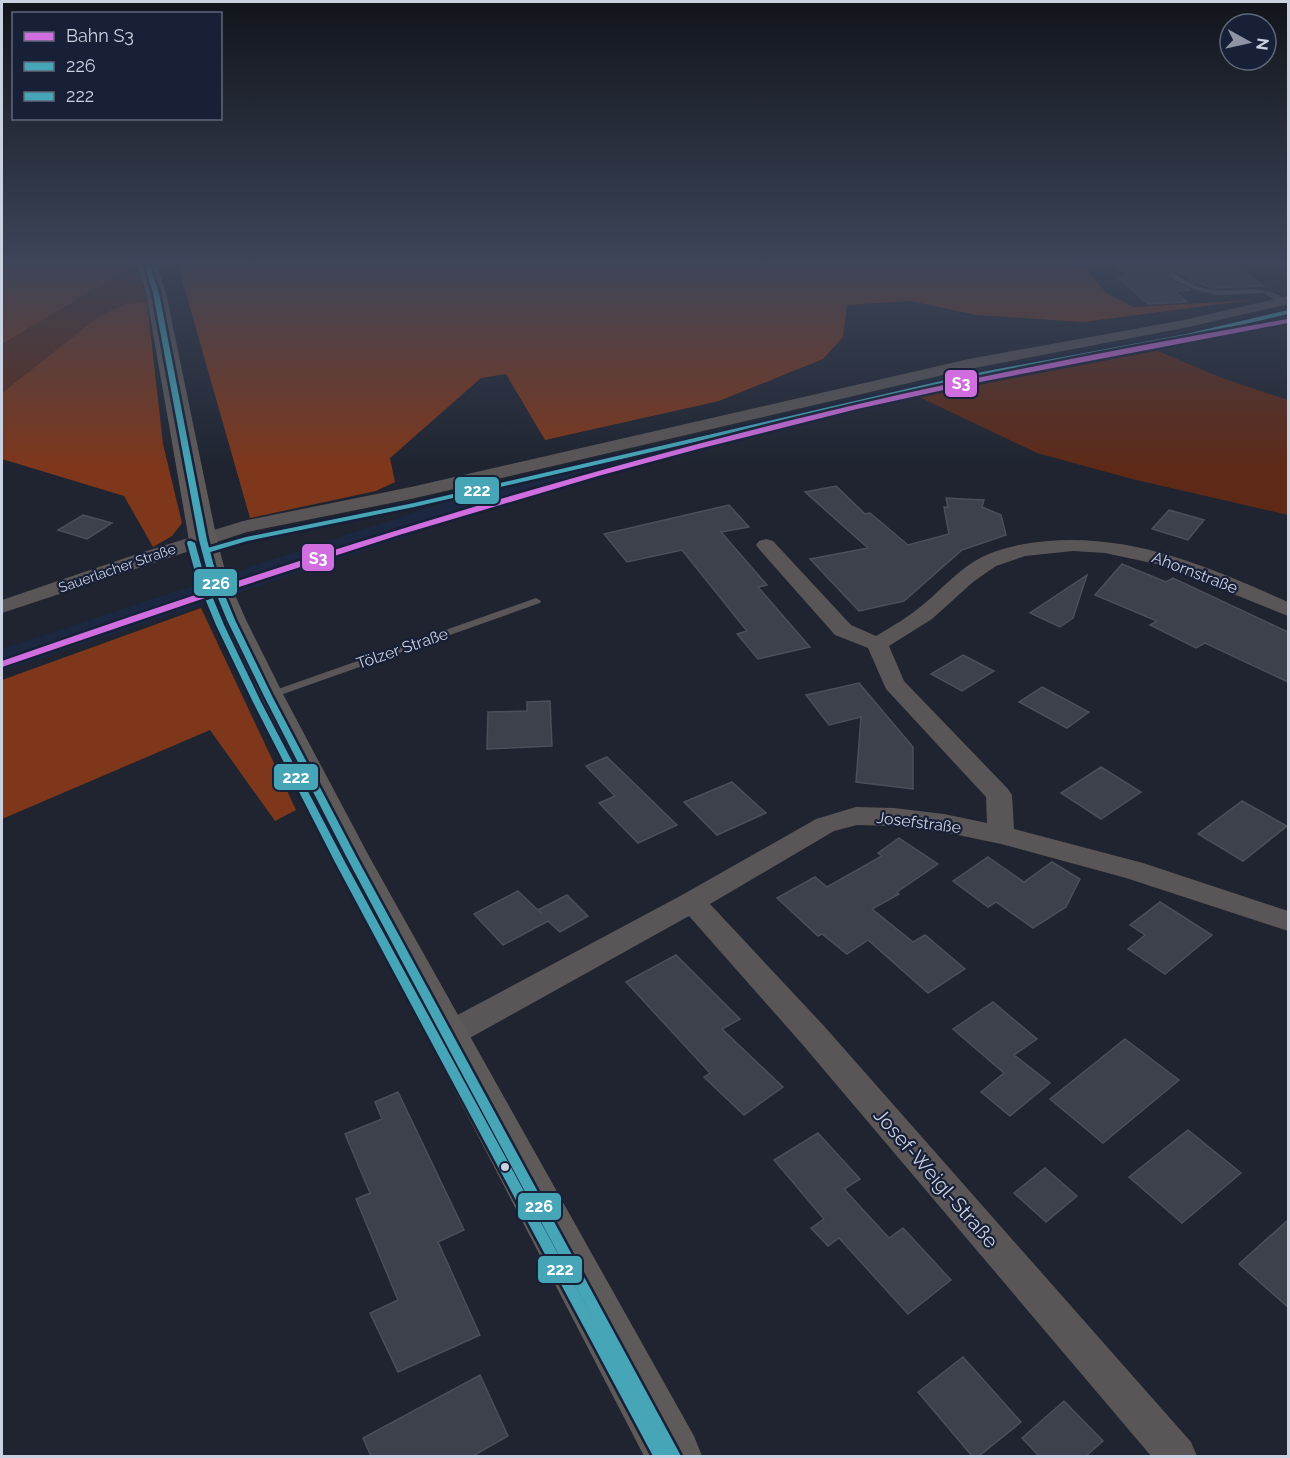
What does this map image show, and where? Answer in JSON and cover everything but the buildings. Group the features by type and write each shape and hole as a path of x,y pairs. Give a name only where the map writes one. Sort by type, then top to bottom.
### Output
{"main road":[{"path":"163,330 203,540 212,574 231,620 268,696 674,1456"}],"street":[{"name":"Sauerlacher Straße","path":"2,607 243,528 411,493 969,364 1152,330"},
{"name":"Ahornstraße","path":"877,644 917,621 983,565 1025,550 1054,545 1081,544 1124,548 1151,554 1183,563 1288,610"},
{"path":"766,545 843,630 877,644 894,684 999,795 1001,835"},
{"name":"Josefstraße","path":"448,1035 692,902 825,825 856,816 894,817 944,823 1001,835 1133,870 1288,921"},
{"name":"Josef-Weigl-Straße","path":"692,902 813,1035 1177,1456"}],"lane":[{"name":"Tölzer Straße","path":"268,696 536,601"}],"shaded area":[{"path":"2,330 26,330 2,344"},
{"path":"26,330 81,330 2,393 2,344"},
{"path":"81,330 150,330 163,444 182,523 172,536 153,547 124,496 2,459 2,393"},
{"path":"196,330 844,330 843,337 823,359 719,401 545,440 506,374 481,378 390,458 395,482 376,491 250,518"},
{"path":"1186,330 1254,330 1003,377 737,440 471,515 2,671 2,649 452,500 719,430 962,372"},
{"path":"1151,348 1222,378 1288,400 1288,515 1132,479 1037,453 919,397 1003,377"},
{"path":"201,608 296,810 275,821 210,730 2,819 2,680"}],"rail line":[{"name":"S3","path":"2,664 297,564 595,474 857,406 980,379 1239,330"}],"transit line":[{"name":"226","path":"163,330 203,540 212,574 231,620 352,858 674,1456"},
{"name":"222","path":"207,551 246,539 414,505 971,376 1211,330"},
{"name":"222","path":"191,543 201,579 220,625 257,702 341,864 661,1456"}]}
